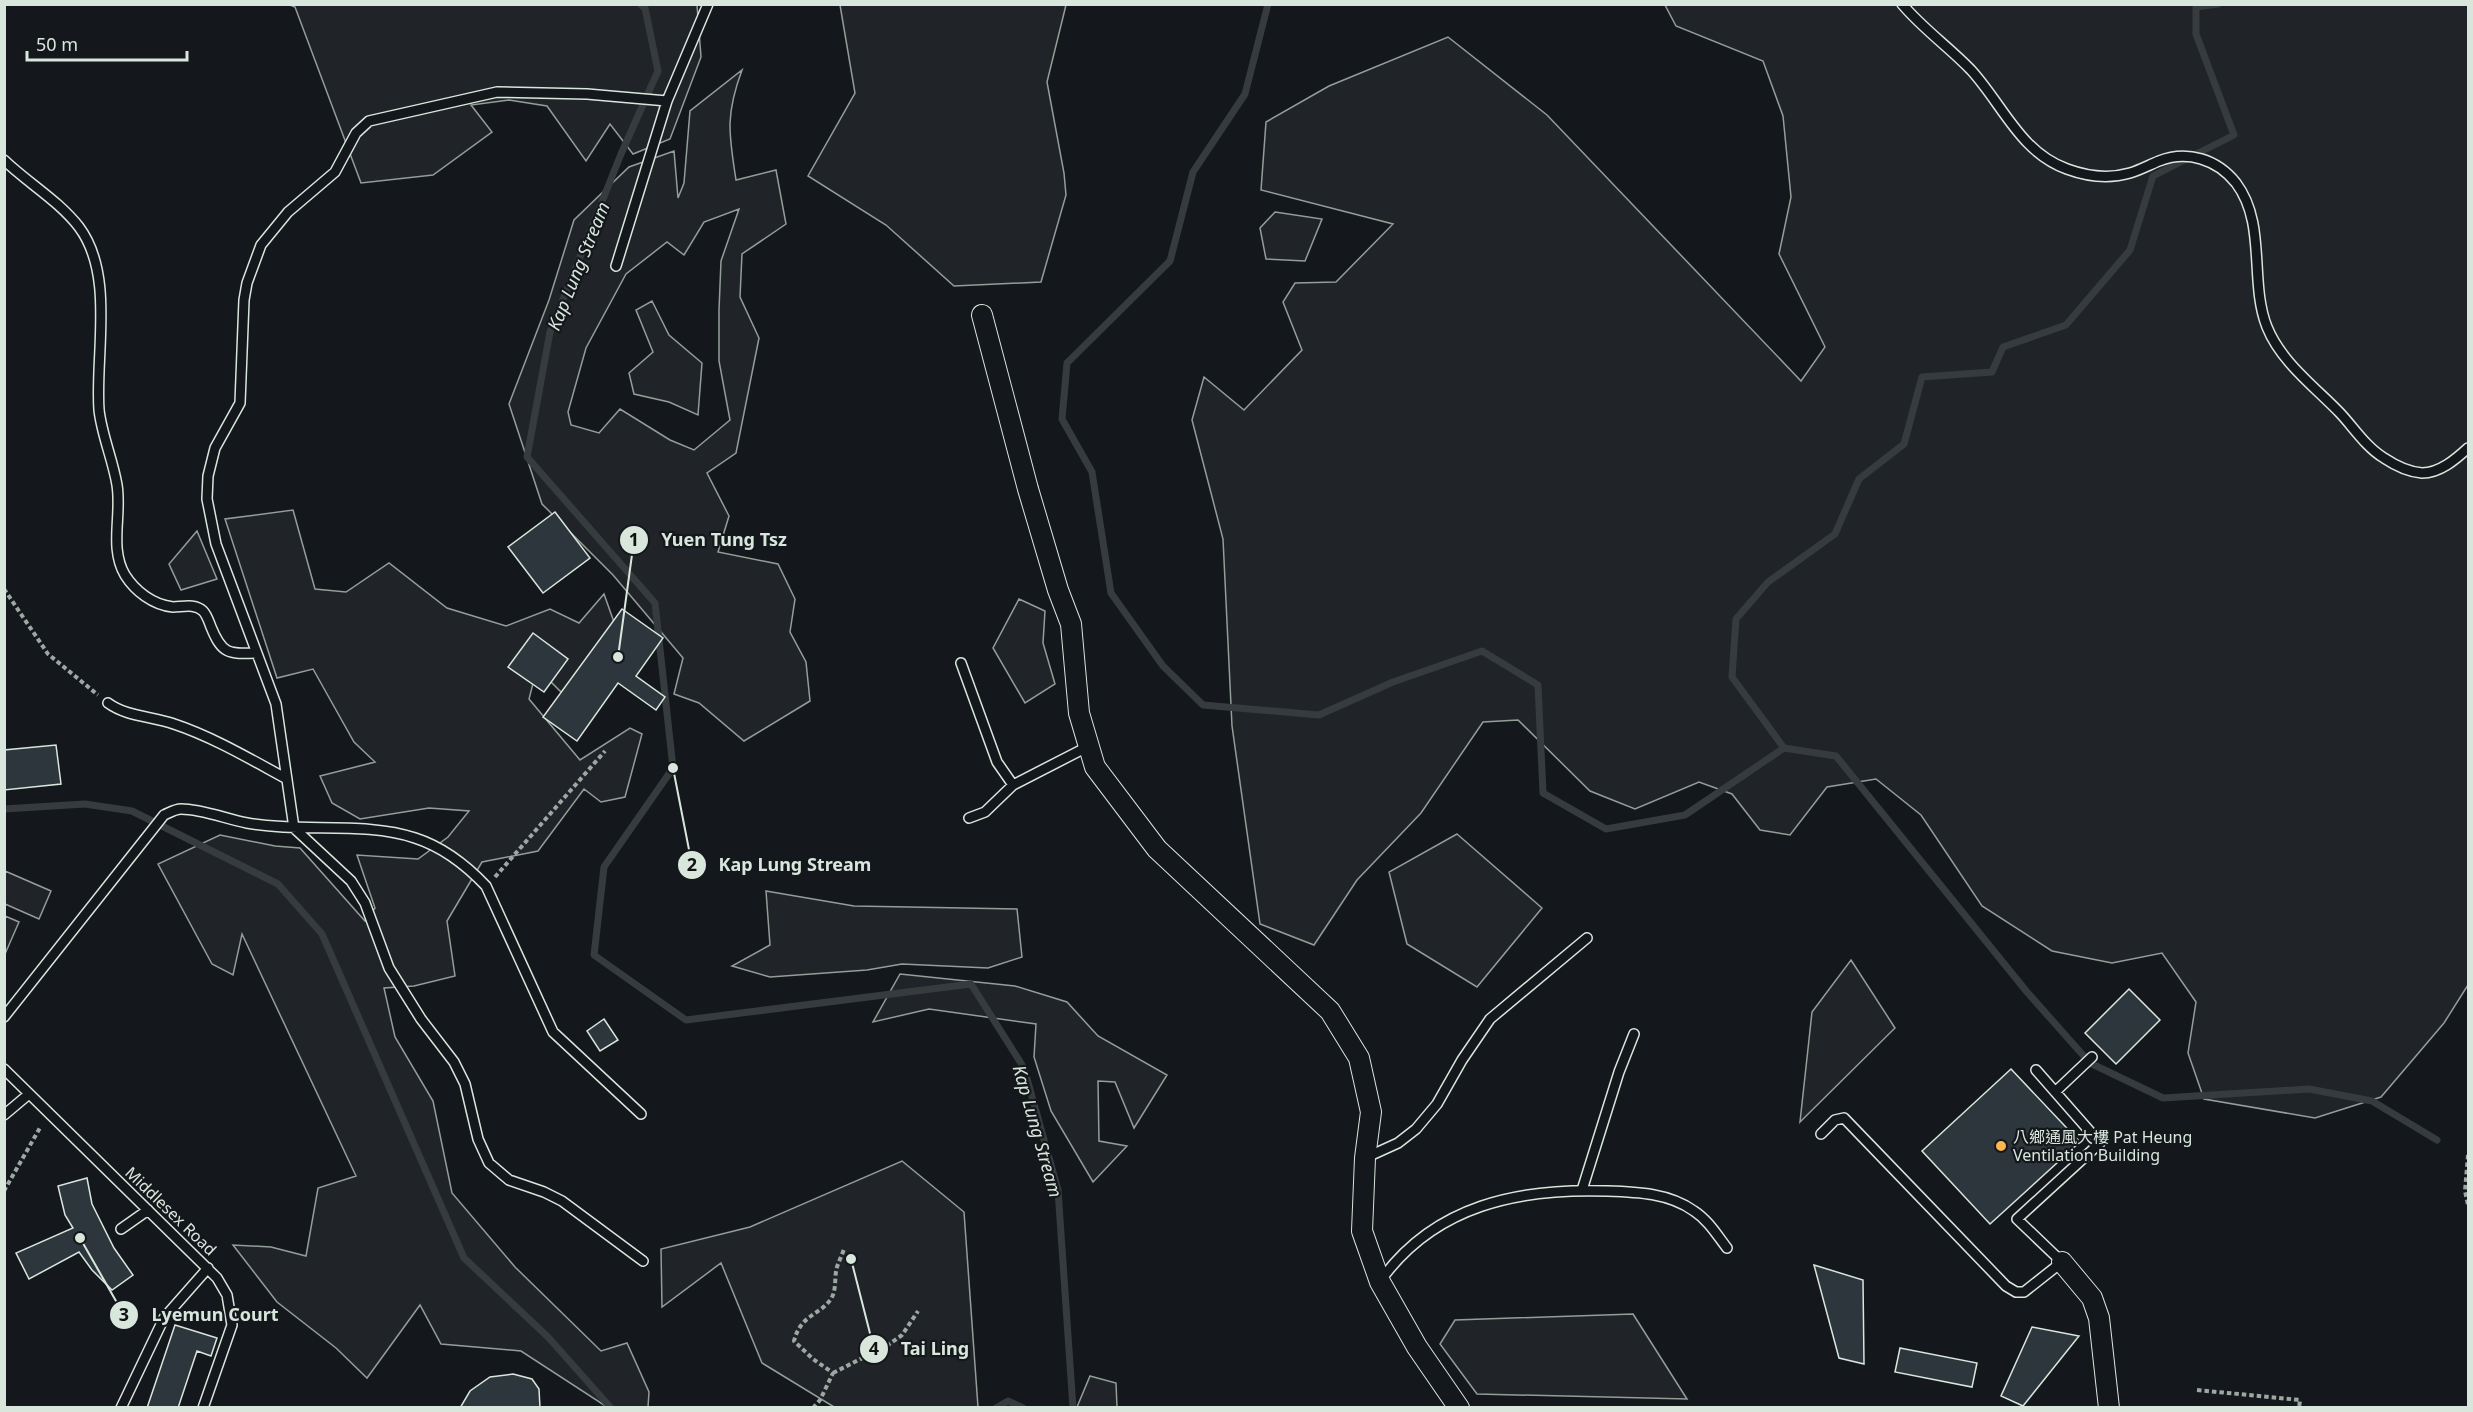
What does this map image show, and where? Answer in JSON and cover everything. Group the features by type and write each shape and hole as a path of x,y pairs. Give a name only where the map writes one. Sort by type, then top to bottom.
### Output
{"street":[{"path":"982,315 1028,489 1058,590 1071,624 1079,713 1095,767 1157,849 1330,1011 1359,1058 1371,1112 1365,1158 1362,1231 1380,1282 1417,1347 1460,1407"},
{"path":"2062,1262 2092,1298 2099,1318 2109,1407"}],"lane":[{"path":"616,266 667,101 708,4"},
{"path":"1902,4 1916,21 1971,71 2023,139 2041,155 2058,165 2086,174 2112,176 2129,173 2172,157 2194,157 2221,169 2235,182 2244,195 2253,226 2260,301 2265,320 2274,341 2296,368 2368,445 2383,458 2405,470 2433,472 2469,448"},
{"path":"643,1261 562,1201 509,1180 489,1163 478,1139 465,1084 454,1062 420,1019 393,976 365,903 351,881 294,828 276,704 216,544 207,499 213,455 240,404 244,300 253,262 261,245 288,212 335,172 356,134 369,121 497,92 587,94 667,101"},
{"path":"4,160 64,211 80,228 91,249 98,279 101,308 98,385 100,419 117,485 117,551 124,574 141,594 155,602 170,607 198,607 204,612 218,644 226,651 235,654 256,653"},
{"path":"961,663 997,762 1013,785"},
{"path":"108,703 120,711 175,724 221,744 287,778"},
{"path":"969,818 985,812 1013,785 1089,746"},
{"path":"4,1017 164,815 179,808 250,824 385,831 416,838 468,867 486,886 553,1032 641,1114"},
{"path":"1365,1158 1398,1143 1416,1129 1437,1104 1462,1060 1490,1019 1587,938"},
{"path":"1582,1190 1619,1072 1634,1034"},
{"path":"2055,1092 2092,1057"},
{"name":"Middlesex Road","path":"4,1069 217,1278 227,1295 232,1325 203,1407"},
{"path":"1821,1134 1835,1120 1844,1118 2006,1286 2016,1292 2024,1292 2062,1262 2018,1219 2100,1143 2036,1070"},
{"path":"4,1115 29,1094"},
{"path":"1380,1282 1396,1260 1414,1242 1446,1220 1500,1199 1558,1191 1646,1193 1673,1199 1694,1211 1707,1222 1727,1248"},
{"path":"122,1229 148,1210"},
{"path":"121,1407 164,1318 208,1268"}],"path":[{"path":"4,589 48,654 108,703"},
{"path":"486,886 605,751"},
{"path":"4,1191 49,1113"},
{"path":"2469,1155 2465,1191 2469,1204"},
{"path":"833,1373 813,1359 794,1341 797,1331 807,1318 830,1301 834,1292 837,1267 844,1249"},
{"path":"813,1407 820,1400 833,1373 902,1335 918,1311"},
{"path":"2197,1390 2300,1400 2299,1407"}],"shaded area":[{"path":"290,5 697,5 701,57 670,139 633,154 610,124 586,161 547,106 509,100 471,105 492,132 433,175 361,183 295,7"},
{"path":"840,5 1066,5 1047,82 1066,195 1041,282 954,286 886,225 808,176 855,93"},
{"path":"1665,5 2468,5 2468,985 2444,1023 2381,1097 2315,1118 2204,1099 2188,1053 2196,1002 2162,953 2112,963 2052,951 1982,906 1921,815 1876,779 1827,787 1790,835 1760,830 1732,794 1699,782 1635,809 1590,791 1518,720 1483,722 1421,813 1357,880 1314,945 1260,924 1232,726 1223,539 1192,420 1204,377 1244,410 1302,350 1283,302 1295,283 1336,282 1393,224 1261,190 1266,122 1329,86 1448,37 1547,115 1801,381 1825,347 1779,254 1791,197 1783,116 1763,61 1676,26"},
{"path":"742,70 733,100 730,125 736,180 776,170 786,224 742,254 740,297 759,338 736,453 707,473 729,516 718,552 778,564 795,599 790,632 806,662 810,701 744,741 699,703 674,694 683,658 613,575 542,504 509,404 549,300 574,220 629,167 674,151 678,198 684,183 690,111","holes":["739,209 721,261 719,361 730,420 694,450 670,440 620,409 599,433 571,425 568,412 586,348 626,274 667,242 684,255 704,222"]},
{"path":"1275,212 1322,219 1305,261 1266,259 1260,228"},
{"path":"652,301 669,335 702,363 698,415 669,402 634,394 629,373 653,352 636,310"},
{"path":"293,510 315,589 346,592 389,563 447,608 506,626 550,609 579,623 604,594 620,639 577,708 537,668 529,699 580,760 630,728 642,734 625,797 601,802 584,789 538,851 482,862 447,921 455,976 414,986 384,988 395,1037 433,1101 452,1193 515,1267 601,1351 627,1343 649,1392 648,1407 607,1407 521,1351 441,1344 420,1305 367,1378 336,1348 277,1302 233,1245 271,1247 306,1256 318,1188 356,1176 242,934 233,975 212,964 158,864 220,835 275,846 300,848 365,921 375,908 357,855 418,859 448,837 469,811 429,808 360,819 332,803 320,776 375,762 354,742 313,669 277,678 225,519"},
{"path":"197,531 217,579 181,590 169,564"},
{"path":"1019,599 1045,611 1043,643 1055,684 1025,703 993,648"},
{"path":"1457,834 1542,908 1477,987 1407,944 1389,872"},
{"path":"5,871 51,891 39,919 5,904"},
{"path":"766,891 854,906 1017,909 1022,957 988,968 902,964 867,970 770,977 732,966 770,945"},
{"path":"5,916 19,922 5,954"},
{"path":"1851,960 1895,1028 1800,1122 1812,1012"},
{"path":"900,974 1015,986 1067,1002 1098,1036 1167,1075 1134,1128 1115,1082 1098,1081 1099,1141 1127,1146 1093,1182 1051,1111 1034,1057 1036,1024 929,1009 873,1022"},
{"path":"902,1161 964,1212 978,1407 834,1407 762,1363 721,1263 662,1307 661,1249 750,1227"},
{"path":"1633,1314 1687,1399 1477,1394 1440,1344 1455,1320"},
{"path":"1090,1376 1116,1383 1117,1407 1077,1407"}],"building":[{"path":"555,512 590,558 543,593 508,547"},
{"path":"622,609 663,638 636,676 665,697 656,710 618,683 577,741 543,717"},
{"path":"533,633 568,659 544,692 508,667"},
{"path":"56,745 61,784 4,790 4,750"},
{"path":"2129,989 2160,1020 2116,1064 2085,1033"},
{"path":"604,1019 618,1040 600,1051 587,1031"},
{"name":"八鄉通風大樓 Pat Heung Ventilation Building","path":"2011,1069 2080,1142 1990,1224 1922,1151"},
{"path":"87,1178 92,1204 114,1248 133,1275 112,1290 92,1270 79,1252 29,1279 16,1253 73,1228 65,1215 58,1186"},
{"path":"1814,1265 1863,1280 1864,1364 1839,1358"},
{"path":"175,1325 217,1338 211,1356 197,1351 178,1408 147,1408"},
{"path":"2032,1327 2079,1336 2023,1406 2001,1396"},
{"path":"1900,1348 1977,1363 1972,1387 1895,1372"},
{"path":"513,1374 532,1379 539,1389 540,1408 460,1408 470,1391 490,1377"}],"waterway":[{"name":"Kap Lung Stream","path":"640,4 645,8 658,71 621,154 550,332 527,457 655,603 673,768 604,867 594,955 686,1020 971,984 1024,1068 1058,1190 1073,1408"},
{"path":"1268,4 1245,94 1193,172 1170,261 1067,363 1062,419 1092,472 1111,593 1163,666 1203,705 1319,715 1393,682 1482,651 1538,685 1543,793 1606,829 1685,815 1784,748"},
{"path":"2196,4 2196,34 2234,135 2153,176 2130,250 2066,325 2003,347 1992,372 1922,377 1904,444 1859,479 1835,534 1768,582 1736,619 1732,677 1784,748 1836,756 2027,992 2090,1063 2163,1098 2309,1089 2372,1101 2437,1140"},
{"path":"2196,7 2218,4"},
{"path":"4,809 85,804 132,811 278,884 322,934 464,1258 548,1337 611,1408"},
{"path":"996,1408 1008,1401 1023,1408"}],"place":[{"name":"Yuen Tung Tsz","path":"618,657"},
{"name":"Kap Lung Stream","path":"673,768"},
{"name":"八鄉通風大樓 Pat Heung Ventilation Building","path":"2001,1146"},
{"name":"Lyemun Court","path":"80,1238"},
{"name":"Tai Ling","path":"851,1259"}]}
